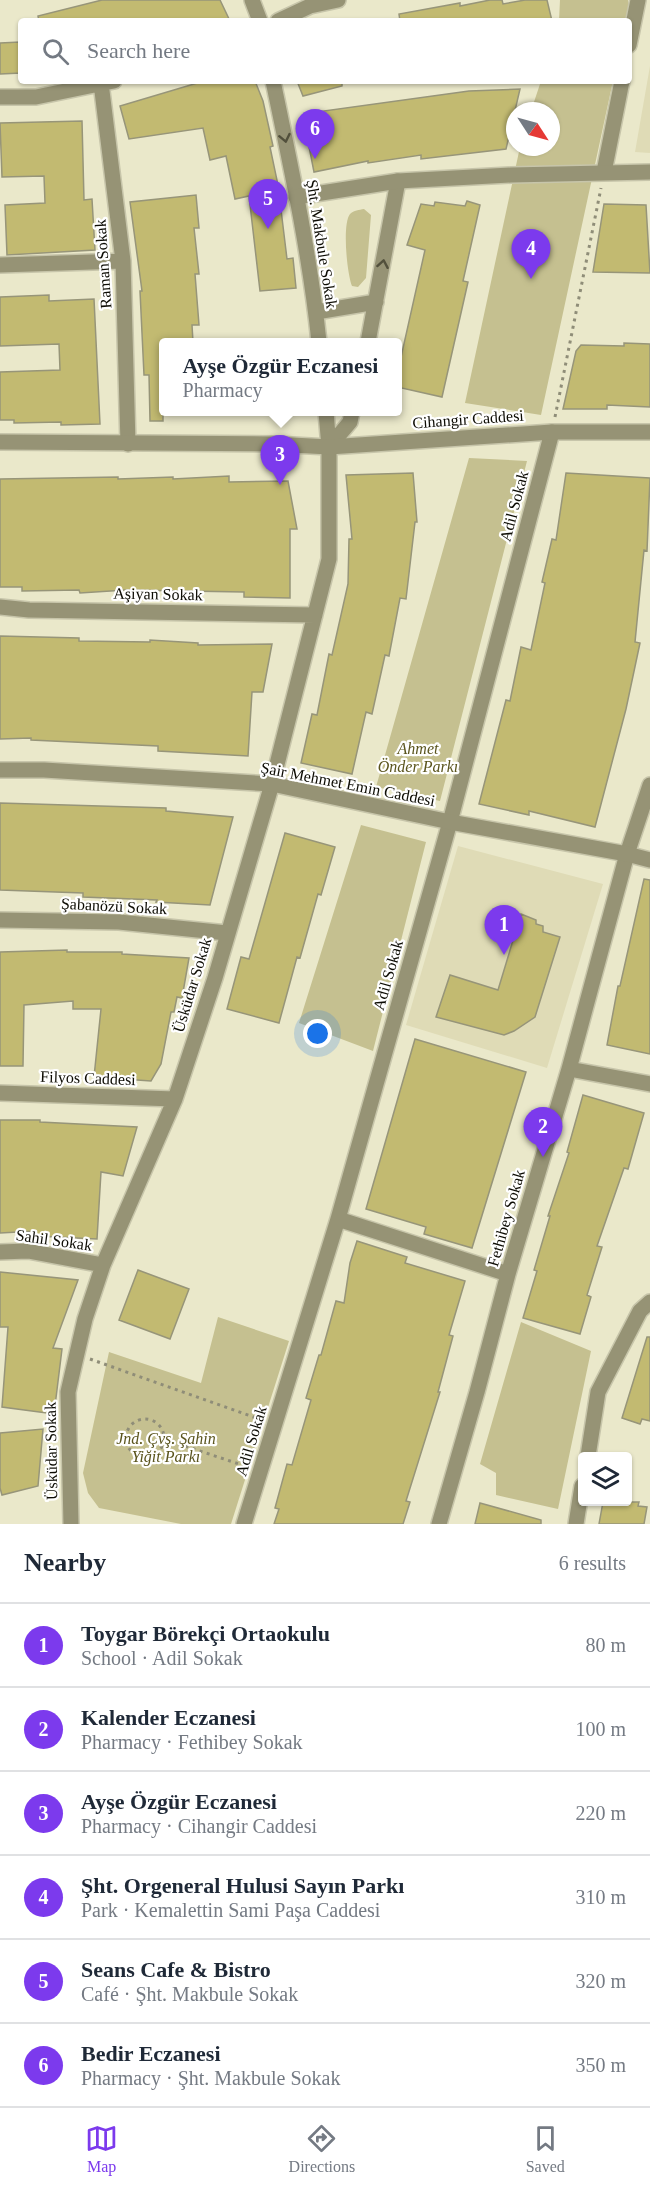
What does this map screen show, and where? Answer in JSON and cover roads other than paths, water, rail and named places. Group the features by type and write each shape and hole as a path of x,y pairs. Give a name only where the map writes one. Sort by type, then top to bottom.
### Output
{"street":[{"path":"252,0 259,18"},
{"path":"284,18 310,6 338,0"},
{"path":"632,30 638,0"},
{"path":"0,97 36,97 98,84"},
{"name":"Raman Sokak","path":"108,84 123,261 128,444"},
{"name":"Şht. Makbule Sokak","path":"274,84 296,197 319,338"},
{"path":"604,172 621,84"},
{"path":"296,197 398,181 650,172"},
{"path":"369,338 398,181"},
{"path":"0,265 123,261"},
{"path":"316,312 376,302"},
{"path":"326,416 329,447"},
{"path":"329,447 350,422 351,416"},
{"name":"Cihangir Caddesi","path":"0,442 274,444 329,447 552,432 650,432"},
{"name":"Adil Sokak","path":"244,1524 338,1220 450,822 552,432"},
{"name":"Üsküdar Sokak","path":"71,1524 68,1392 85,1318 103,1265 175,1099 215,978 272,784 329,559 329,447"},
{"name":"Aşiyan Sokak","path":"0,607 29,610 315,615"},
{"name":"Şair Mehmet Emin Caddesi","path":"0,770 44,770 272,784 450,822 650,860"},
{"name":"Fethibey Sokak","path":"439,1524 508,1274 569,1069 627,854 650,785"},
{"name":"Şabanözü Sokak","path":"0,920 119,922 227,933"},
{"path":"569,1069 650,1084"},
{"name":"Filyos Caddesi","path":"0,1094 175,1099"},
{"path":"338,1220 508,1274"},
{"name":"Sahil Sokak","path":"0,1252 28,1251 103,1265"},
{"path":"589,1452 598,1392 640,1311 650,1302"},
{"path":"576,1524 579,1506"}],"place":[{"name":"Bedir Eczanesi","path":"315,159"},
{"name":"Seans Cafe & Bistro","path":"268,229"},
{"name":"Şht. Orgeneral Hulusi Sayın Parkı","path":"531,279"},
{"name":"Ayşe Özgür Eczanesi","path":"280,485"},
{"name":"Toygar Börekçi Ortaokulu","path":"504,955"},
{"name":"Kalender Eczanesi","path":"543,1157"}],"park label":[{"name":"Ahmet Önder Parkı","path":"418,757"},
{"name":"Jnd. Çvş. Şahin Yiğit Parkı","path":"166,1447"}]}
